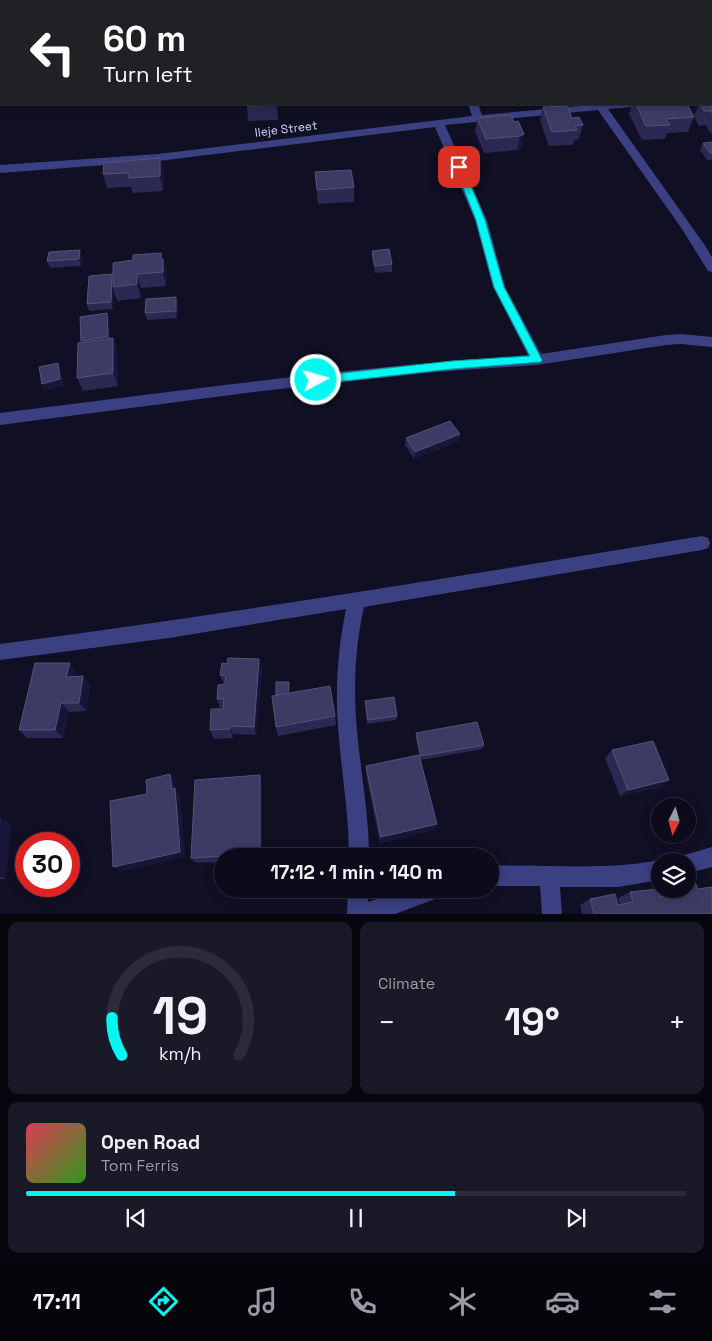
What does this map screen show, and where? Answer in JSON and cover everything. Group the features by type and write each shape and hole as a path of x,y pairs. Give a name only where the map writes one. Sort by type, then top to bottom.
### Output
{"street":[{"path":"473,105 478,118"},
{"name":"Ileje Street","path":"0,169 148,160 478,118 621,105"},
{"path":"601,107 638,163 678,214 712,268"},
{"path":"439,123 481,220 499,287 537,360"},
{"path":"0,419 262,386 435,367 537,360 681,339 712,342"},
{"path":"0,652 169,630 449,586 702,543"},
{"path":"357,600 350,630 346,668 347,725 360,836 359,848"},
{"path":"696,861 712,857"},
{"path":"499,876 549,875 612,878 651,872"},
{"path":"549,875 552,914"},
{"path":"357,914 358,898"},
{"path":"364,914 410,898"}],"building":[{"path":"636,105 688,105 694,117 666,119 670,125 646,126"},
{"path":"701,105 712,105 712,113 711,111 704,111"},
{"path":"567,106 572,118 579,117 583,125 575,126 577,130 552,132 543,107"},
{"path":"511,115 514,122 518,121 524,134 486,139 477,118"},
{"path":"712,142 712,153 710,153 703,143"},
{"path":"160,158 160,176 129,178 129,173 103,174 104,163"},
{"path":"351,170 354,187 317,190 315,172"},
{"path":"389,249 392,264 375,266 372,251"},
{"path":"80,250 79,259 47,261 49,252"},
{"path":"161,253 163,272 137,274 137,284 113,287 113,263 133,260 133,255"},
{"path":"112,274 111,302 87,304 89,276"},
{"path":"176,297 176,311 145,313 146,299"},
{"path":"107,313 108,337 81,341 80,317"},
{"path":"113,338 113,373 77,378 78,343"},
{"path":"58,363 60,379 42,384 39,367"},
{"path":"450,421 460,434 415,452 406,438"},
{"path":"228,658 259,659 254,727 230,726 230,729 210,730 211,709 223,709 224,699 217,699 218,685 225,684 226,676 220,675 222,663 227,664"},
{"path":"35,663 70,663 66,677 83,676 79,703 61,703 55,730 19,730"},
{"path":"276,682 289,682 288,694 276,695"},
{"path":"330,686 335,716 276,727 272,696"},
{"path":"394,697 397,716 368,720 365,701"},
{"path":"477,722 484,745 421,756 416,733"},
{"path":"653,741 669,780 628,790 612,750"},
{"path":"419,755 437,824 381,837 366,766"},
{"path":"170,774 172,789 175,788 180,852 113,867 110,801 147,794 146,780"},
{"path":"260,775 260,848 214,848 214,857 191,858 195,780"},
{"path":"696,884 698,889 712,887 712,914 594,914 590,899 615,894 618,905 633,902 630,892 651,890 651,898 696,898"}],"route":[{"path":"316,380 452,365 537,360 499,287 481,220 459,167"}]}
